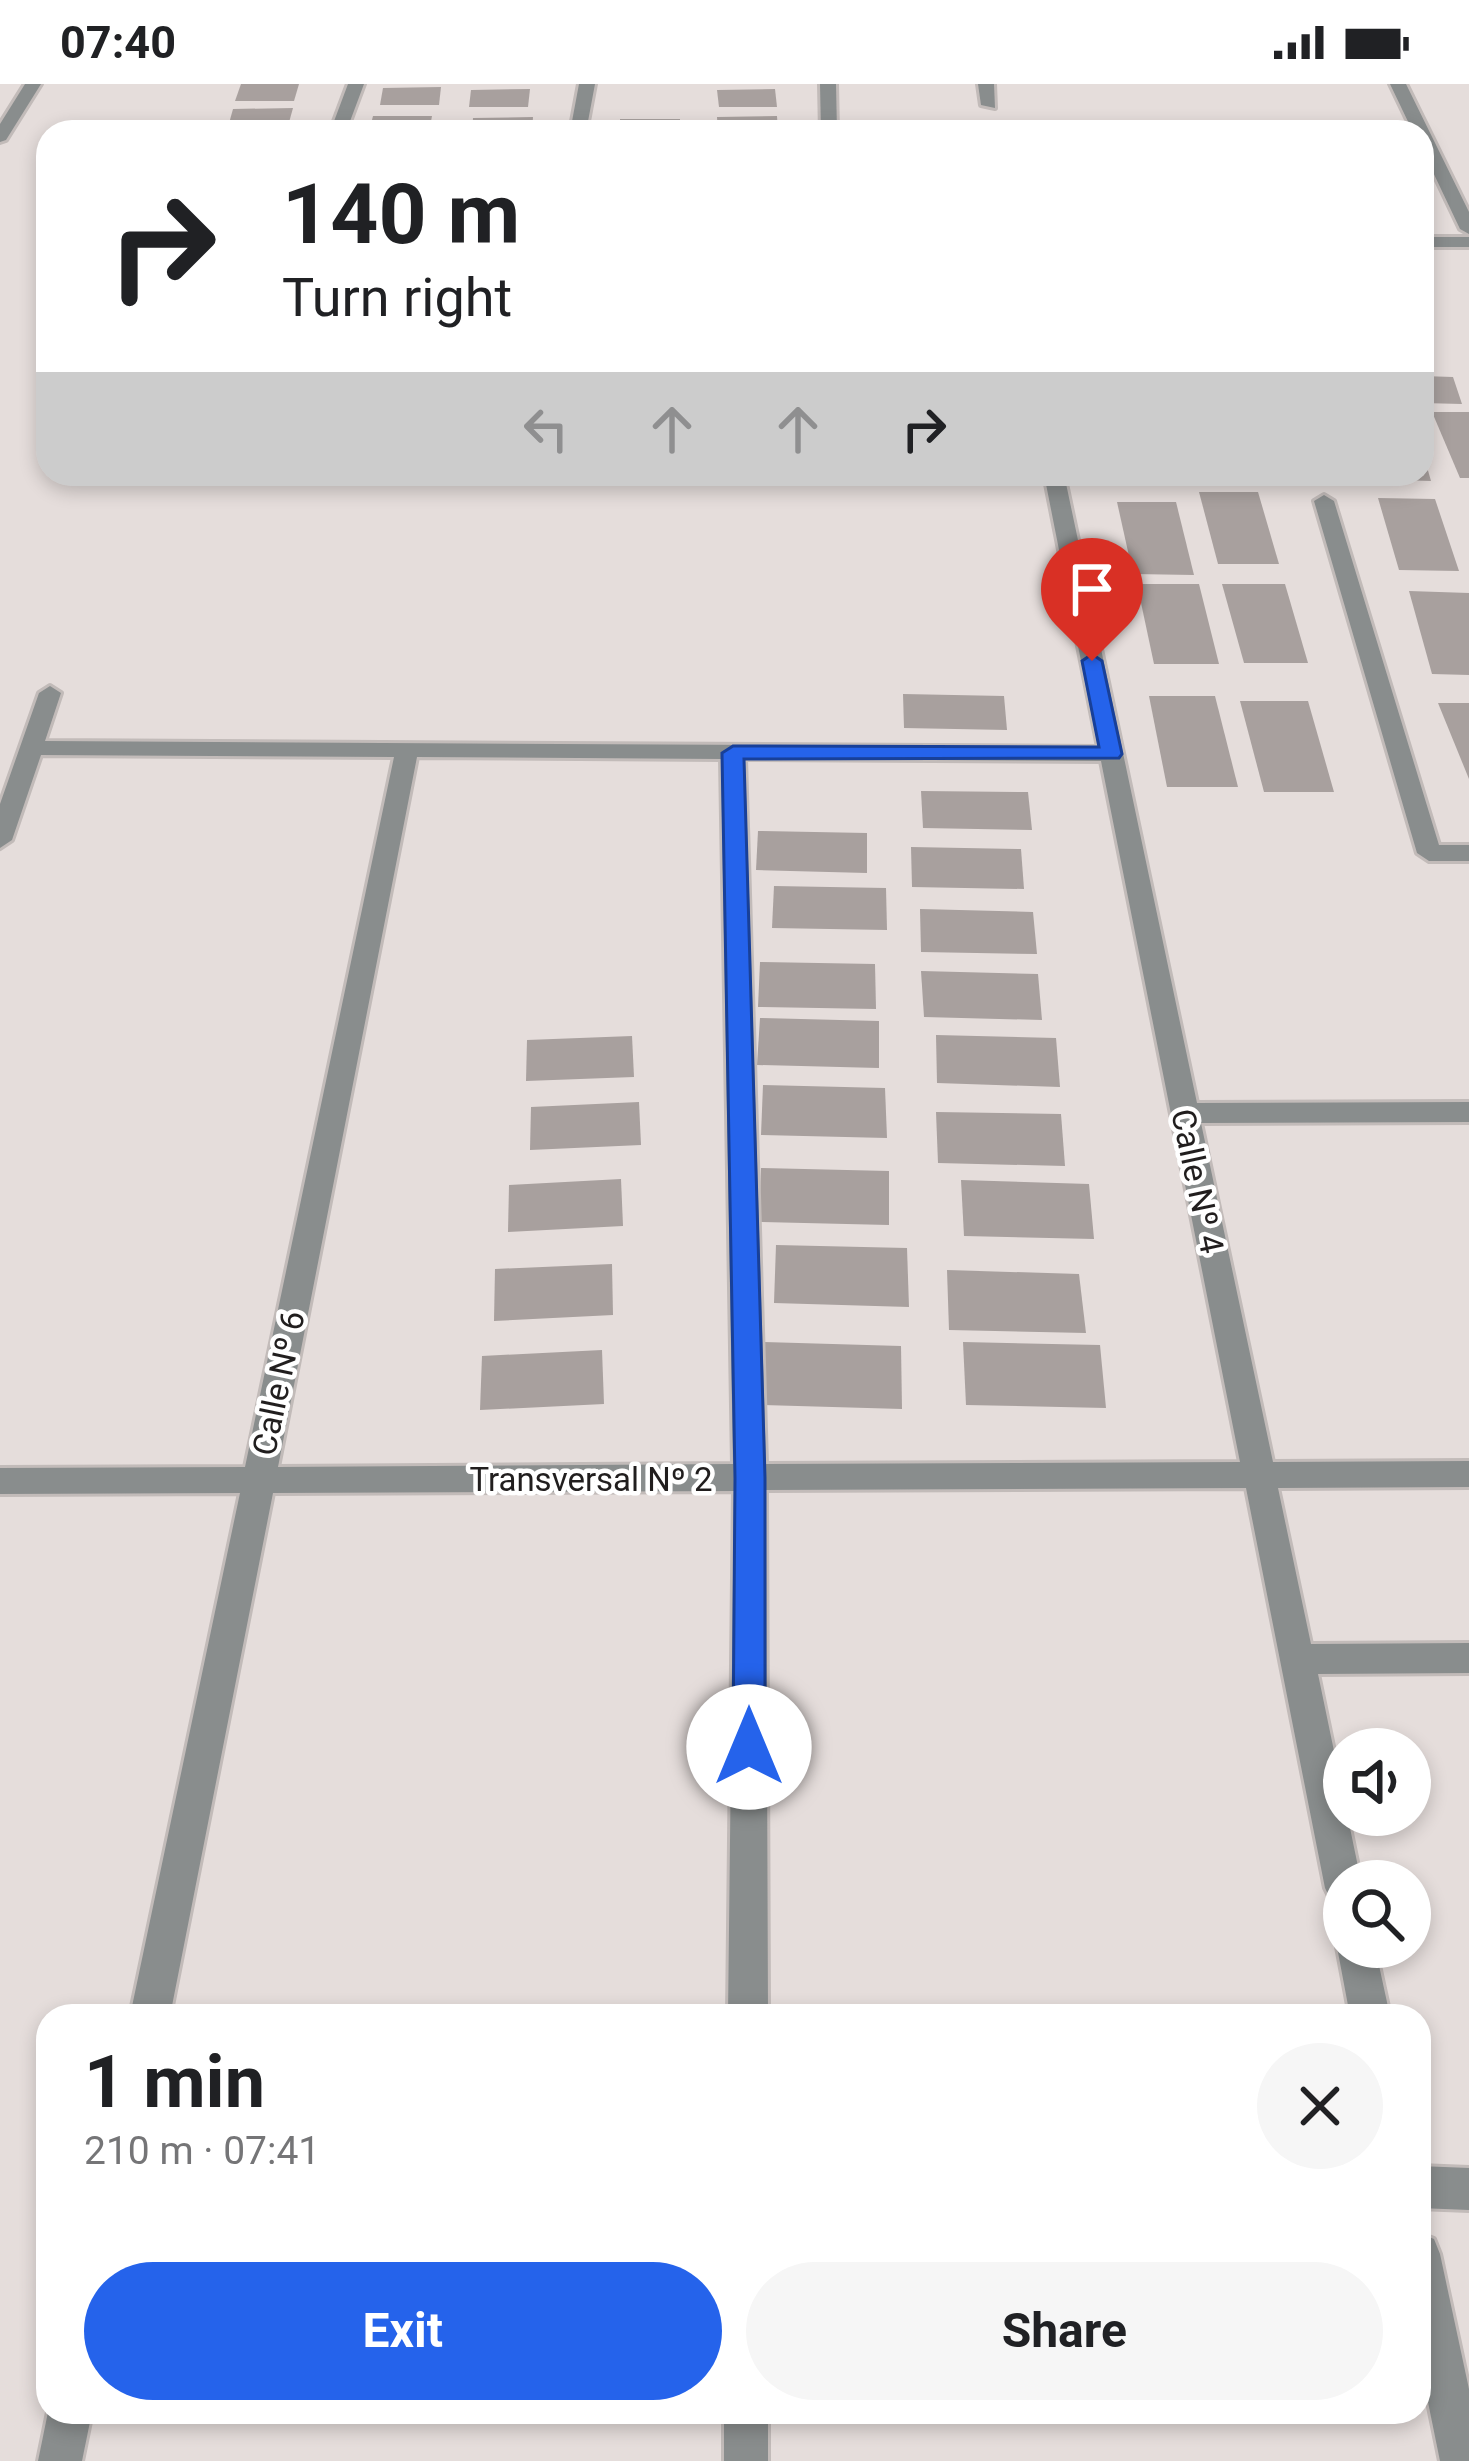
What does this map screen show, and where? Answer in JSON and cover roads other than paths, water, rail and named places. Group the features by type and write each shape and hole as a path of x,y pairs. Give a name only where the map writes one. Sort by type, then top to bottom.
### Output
{"street":[{"path":"0,137 33,84"},
{"path":"342,120 356,84"},
{"path":"580,120 587,84"},
{"path":"828,84 829,120"},
{"path":"986,84 989,105"},
{"path":"1398,84 1416,120"},
{"path":"1434,158 1469,229"},
{"path":"1434,242 1469,242"},
{"name":"Calle Nº 4","path":"1056,486 1338,1860"},
{"path":"1324,501 1429,853 1469,853"},
{"path":"0,840 50,693"},
{"path":"32,748 1111,754"},
{"name":"Calle Nº 6","path":"152,2004 407,750"},
{"path":"733,753 750,1478 748,2004"},
{"path":"1184,1113 1469,1112"},
{"name":"Transversal Nº 2","path":"0,1481 1469,1474"},
{"path":"1297,1659 1469,1658"},
{"path":"1360,1968 1368,2004"},
{"path":"1431,2187 1469,2189"},
{"path":"1431,2312 1462,2461"},
{"path":"60,2461 68,2424"},
{"path":"746,2424 746,2461"}]}
